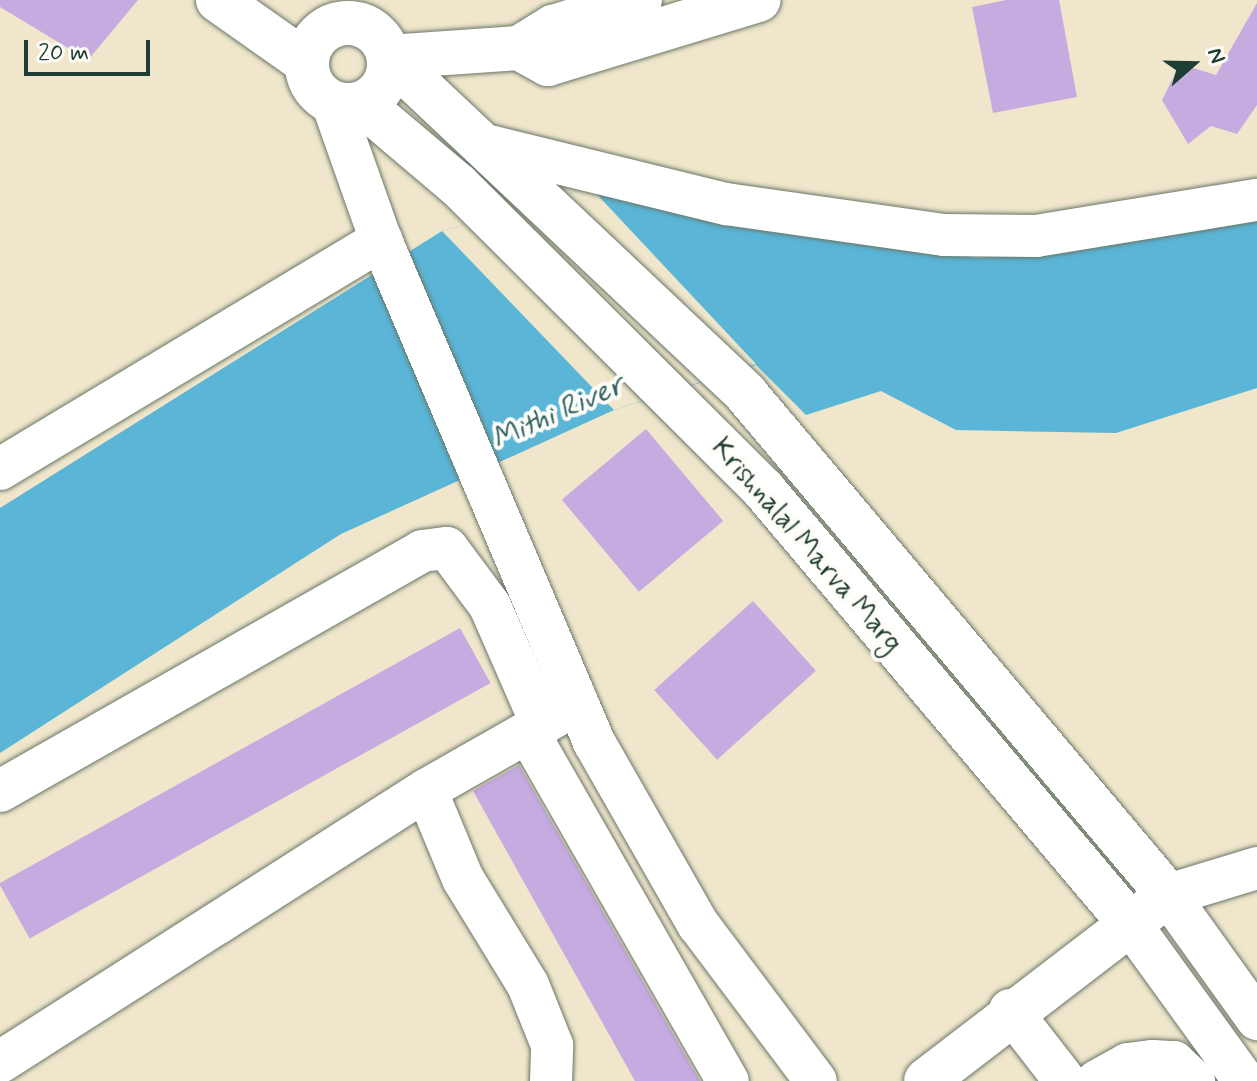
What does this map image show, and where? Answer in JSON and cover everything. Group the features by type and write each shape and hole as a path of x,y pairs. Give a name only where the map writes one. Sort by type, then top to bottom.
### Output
{"street":[{"path":"218,0 306,62 320,33 318,12 370,28 389,57 498,155 746,394 1168,895 1257,1019"},
{"path":"389,57 519,48 553,27 640,0"},
{"path":"519,48 548,64 752,1"},
{"path":"389,57 388,77 347,103 384,246 581,703 636,822 698,924 816,1081"},
{"name":"Krishnalal Marva Marg","path":"306,62 311,82 347,103 458,185 702,425 1132,926"},
{"path":"498,155 726,204 944,235 1036,236 1257,200"},
{"path":"0,469 384,246"},
{"path":"0,791 422,551 447,548 490,606 535,730 728,1081"},
{"path":"0,1062 426,790 581,703"},
{"path":"426,790 463,879 528,985 552,1045 551,1081"},
{"path":"926,1081 1010,1010 1132,926 1168,895 1257,868"},
{"path":"1132,926 1244,1081"},
{"path":"1010,1010 1065,1081"},
{"path":"1097,1081 1128,1064 1153,1061 1174,1062 1194,1081"}],"water":[{"name":"Mithi River","path":"590,187 978,258 1257,219 1257,388 1116,433 956,430 881,391 806,415 756,365 614,410 341,534 0,753 0,508 442,231"}],"pier":[{"path":"590,187 756,364 614,410 442,231"}],"building":[{"path":"0,0 138,0 88,60 0,7"},
{"path":"1006,0 1059,0 1077,97 993,113 972,7"},
{"path":"1257,3 1257,105 1237,134 1211,126 1188,144 1162,100 1180,64 1216,75"},
{"path":"646,429 723,521 639,592 562,500"},
{"path":"753,601 816,671 717,760 654,690"},
{"path":"460,628 491,683 30,939 0,883"},
{"path":"519,765 700,1081 635,1081 473,791"}]}
